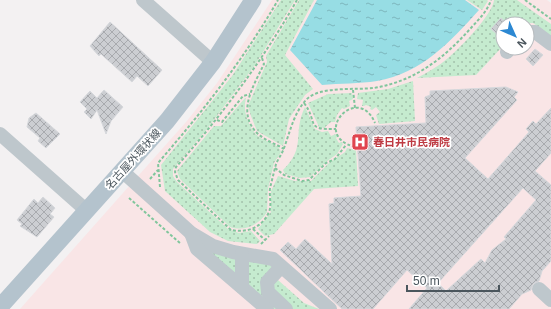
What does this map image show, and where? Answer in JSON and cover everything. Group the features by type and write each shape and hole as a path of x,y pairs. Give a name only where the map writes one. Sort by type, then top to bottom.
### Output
{"main road":[{"name":"名古屋外環状線","path":"0,307 167,121 212,62 253,0"}],"street":[{"path":"143,0 212,62"},
{"path":"535,32 551,44"},
{"path":"0,134 87,211"},
{"path":"122,171 190,233 213,246 242,254 273,259 330,309"},
{"path":"190,233 198,248 267,309"},
{"path":"242,254 242,287"},
{"path":"282,267 267,282 268,292 286,309"},
{"path":"539,289 551,300"}],"path":[{"path":"155,185 160,190 158,163 222,86 263,26 278,0"},
{"path":"297,0 262,58 216,120 176,167 175,176 227,227 237,231 253,229 264,219 269,211 270,190 275,168 284,149 288,135 307,98 320,92 354,90 389,85 406,80 442,58 459,42 486,11 491,0"},
{"path":"525,0 551,19"},
{"path":"262,58 264,64 247,104 248,117 256,132 284,149"},
{"path":"354,90 355,108"},
{"path":"216,120 222,122 243,96 250,94"},
{"path":"304,102 311,111 314,124 317,128 321,130 336,129"},
{"path":"355,147 346,145 341,141 336,129 339,116 343,112 355,108 368,112 375,123"},
{"path":"275,168 284,175 302,181 309,180 326,163 335,159 346,145"},
{"path":"148,179 149,180 158,170"},
{"path":"253,229 265,240"},
{"path":"259,247 269,236"}],"shaded area":[{"name":"春日井市民病院","path":"272,0 547,0 551,3 551,309 20,309 186,122 217,83"}],"green space":[{"path":"281,0 295,0 255,65 207,129 173,169 173,176 177,182 228,229 239,233 251,231 260,241 257,244 228,241 210,232 165,191 161,165 232,76"},
{"path":"299,0 314,0 285,55 313,89 305,95 289,119 283,146 257,131 248,106 267,62 266,56"},
{"path":"467,0 487,0 488,1 482,10"},
{"path":"494,0 517,0 551,24 551,36 535,24 535,16 495,16 495,55 476,75 417,78 441,64 460,47 475,31 492,6"},
{"path":"413,81 415,121 379,124 376,115 380,112 376,107 372,110 370,109 371,107 366,105 362,106 363,100 357,99 358,93 388,89"},
{"path":"352,93 353,99 349,101 350,106 344,109 342,108 337,115 335,122 331,122 324,128 319,127 308,103 328,94"},
{"path":"245,98 247,119 252,129 261,138 280,149 281,152 274,163 268,189 267,212 256,224 241,229 230,227 180,179 177,171 214,126 221,126"},
{"path":"305,107 315,129 322,132 328,131 331,136 336,134 336,138 339,143 341,142 343,144 337,154 310,177 300,178 285,174 283,170 295,154 299,125"},
{"path":"347,148 356,150 358,186 314,189 274,234 265,236 258,229 271,212 271,191 278,176 295,181 311,181 329,163 345,152"},
{"path":"206,250 236,258 238,276"},
{"path":"249,261 269,264 272,267 270,271 278,309 273,309 249,287 246,263"},
{"path":"278,280 304,303 319,309 292,309 272,290 272,284"}],"water":[{"path":"317,0 465,0 479,10 446,44 434,54 408,71 377,81 322,85 290,50"}],"building":[{"path":"110,22 162,70 148,86 137,76 132,82 101,54 99,56 90,46"},
{"path":"495,25 495,32 491,29"},
{"path":"535,49 543,55 533,66 526,59 529,56 535,56"},
{"path":"506,87 518,92 514,97 517,100 465,158 488,179 529,132 526,129 533,121 536,124 551,108 551,153 535,171 551,185 551,261 542,271 539,281 533,284 531,290 522,294 509,309 409,309 427,288 407,270 373,309 342,309 280,250 288,242 296,249 305,239 332,264 329,204 334,203 334,198 361,196 356,127 426,123 425,97 430,95 430,91","holes":["523,188 536,200 504,237 506,239 492,250 485,263 481,259 446,291 438,283"]},
{"path":"104,90 123,107 111,121 106,134 97,110 91,119 84,112 87,109 80,102 90,91 97,98"},
{"path":"36,113 60,134 46,148 38,141 40,138 27,127 29,118"},
{"path":"43,197 55,208 50,214 54,217 37,237 20,226 22,224 17,220 34,199 38,203"}],"place":[{"name":"春日井市民病院","path":"360,142"}]}
